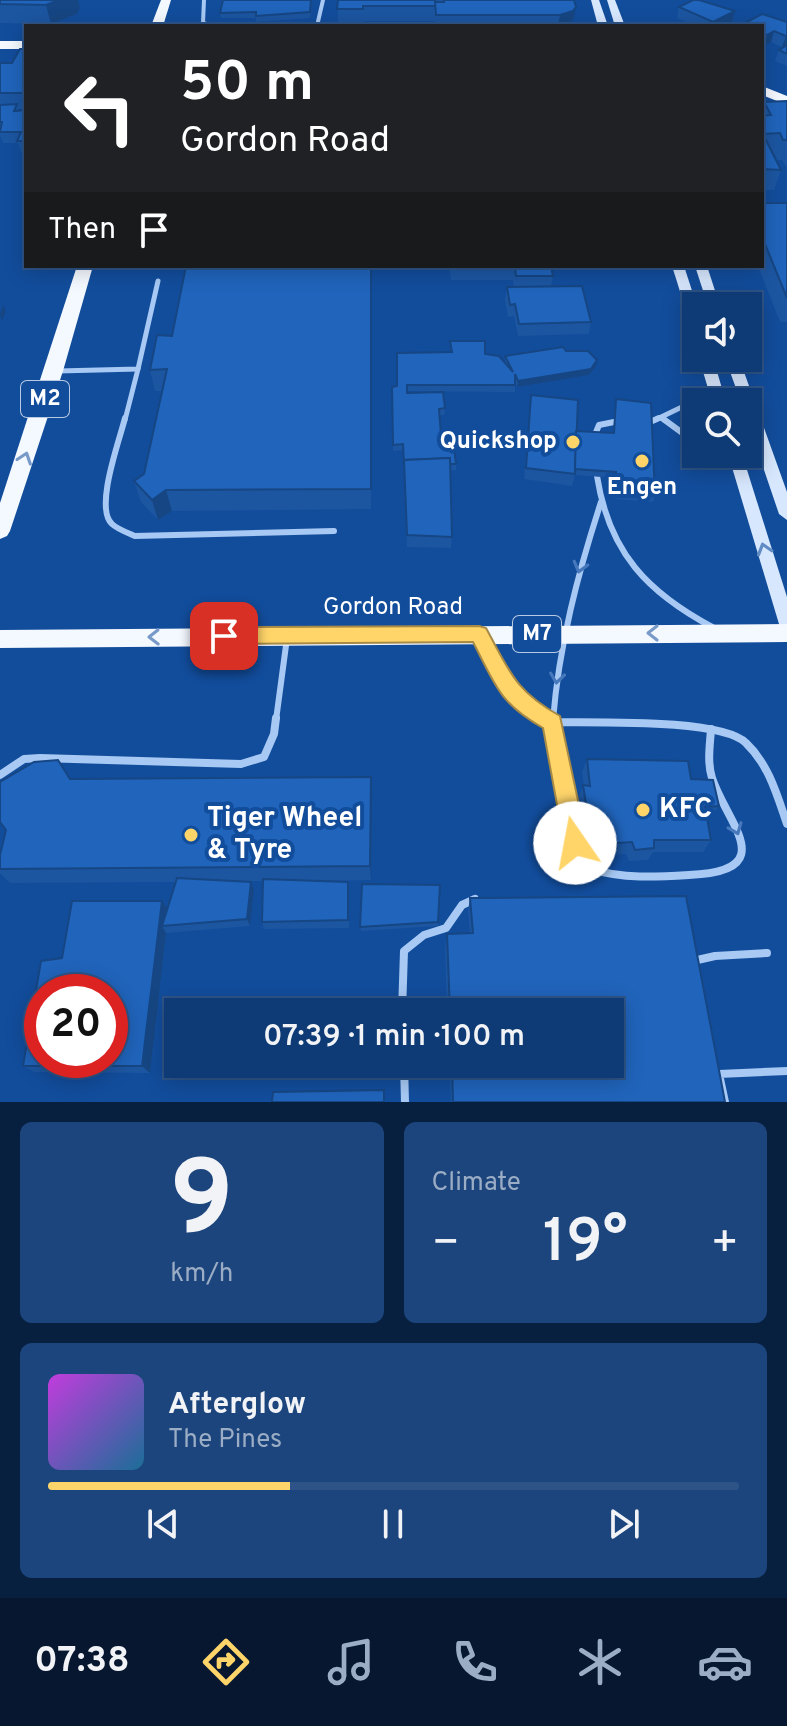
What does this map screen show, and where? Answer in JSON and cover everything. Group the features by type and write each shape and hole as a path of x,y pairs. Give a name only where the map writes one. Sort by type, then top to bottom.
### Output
{"main road":[{"path":"158,24 166,0"},
{"path":"595,0 602,24"},
{"path":"611,0 619,24"},
{"path":"0,45 24,45"},
{"path":"764,91 787,101"},
{"name":"M2","path":"0,531 54,371 84,268"},
{"path":"679,268 686,292"},
{"path":"702,268 709,292"},
{"path":"762,442 787,514"},
{"path":"739,468 787,624"},
{"name":"Gordon Road","path":"0,639 787,633"}],"lane":[{"path":"204,0 203,23 207,24"},
{"path":"317,24 323,0"},
{"path":"158,281 105,497 105,512 111,524 135,536 334,531"},
{"path":"54,371 138,369"},
{"path":"650,422 682,407"},
{"path":"662,418 682,433"},
{"path":"594,438 599,425 614,422"},
{"path":"735,468 740,471"},
{"path":"597,476 601,502 632,567 647,586 682,611 725,633"},
{"path":"601,502 581,564 564,634 553,722 569,812 582,859 590,868 622,875 723,871 738,859 742,846 738,827 716,789 709,765 711,729"},
{"path":"479,634 511,694 526,707 553,722 711,729 744,740 767,768 787,824"},
{"path":"0,775 24,759 241,764 264,757 274,734 288,635"},
{"path":"402,998 404,951 424,935 446,928 462,905 490,898"},
{"path":"688,945 695,970"},
{"path":"692,959 767,953"},
{"path":"716,1058 725,1102"},
{"path":"719,1074 787,1071"},
{"path":"404,1078 405,1102"}],"building":[{"path":"0,0 59,0 46,5 0,4"},
{"path":"223,0 311,0 310,12 256,16 256,12 220,13"},
{"path":"338,0 435,0 436,6 337,9"},
{"path":"574,0 576,7 560,15 436,15 435,2"},
{"path":"693,0 735,11 713,22 679,7"},
{"path":"762,14 787,22 787,36 774,31 764,34 764,24 743,24"},
{"path":"20,49 24,49 24,93 0,93 0,63 12,63"},
{"path":"787,101 787,140 783,140 780,133 764,134 764,116 771,115 764,102"},
{"path":"17,104 14,111 24,110 24,141 17,141 21,132 0,132 0,105"},
{"path":"764,136 781,170 764,169"},
{"path":"764,203 787,203 787,298 765,244"},
{"path":"186,268 371,268 371,489 166,490 152,500 134,481 144,474 167,369 150,370 157,335 172,336"},
{"path":"515,268 551,268 553,276 516,276"},
{"path":"582,286 591,322 519,324 515,304 510,305 507,287"},
{"path":"450,341 485,341 485,354 499,356 513,372 505,356 563,347 566,351 588,351 597,360 591,369 518,381 515,374 515,385 407,385 407,393 443,392 445,408 439,409 442,448 454,448 456,464 450,464 450,458 404,460 404,465 403,444 393,445 392,387 397,386 397,353 452,352"},
{"path":"531,395 578,400 575,474 526,468"},
{"path":"616,399 651,403 655,496 617,493 616,472 575,469 576,431 614,433"},
{"path":"450,458 452,537 407,535 404,460"},
{"path":"587,759 688,761 691,779 713,780 719,806 705,807 711,840 654,840 654,848 635,850 632,842 603,844 597,840 592,810 587,810 583,785 590,786"},
{"name":"Tiger Wheel & Tyre","path":"58,760 70,779 371,777 370,866 0,869 6,830 0,822 0,782 34,762"},
{"path":"177,878 251,882 247,919 162,926"},
{"path":"263,879 348,882 348,920 262,922"},
{"path":"362,884 440,885 438,922 360,927"},
{"path":"686,896 725,1102 453,1102 452,1078 624,1078 624,998 449,998 447,934 473,933 470,898"},
{"path":"72,901 162,901 142,1066 128,1066 128,974 39,974 41,961 62,958"},
{"path":"384,1090 384,1102 272,1102 273,1092"}],"place":[{"name":"Quickshop","path":"573,442"},
{"name":"Engen","path":"642,461"},
{"name":"KFC","path":"643,810"},
{"name":"Tiger Wheel & Tyre","path":"191,835"}],"route":[{"path":"224,636 479,634 511,694 538,715 553,722 575,843"}]}
